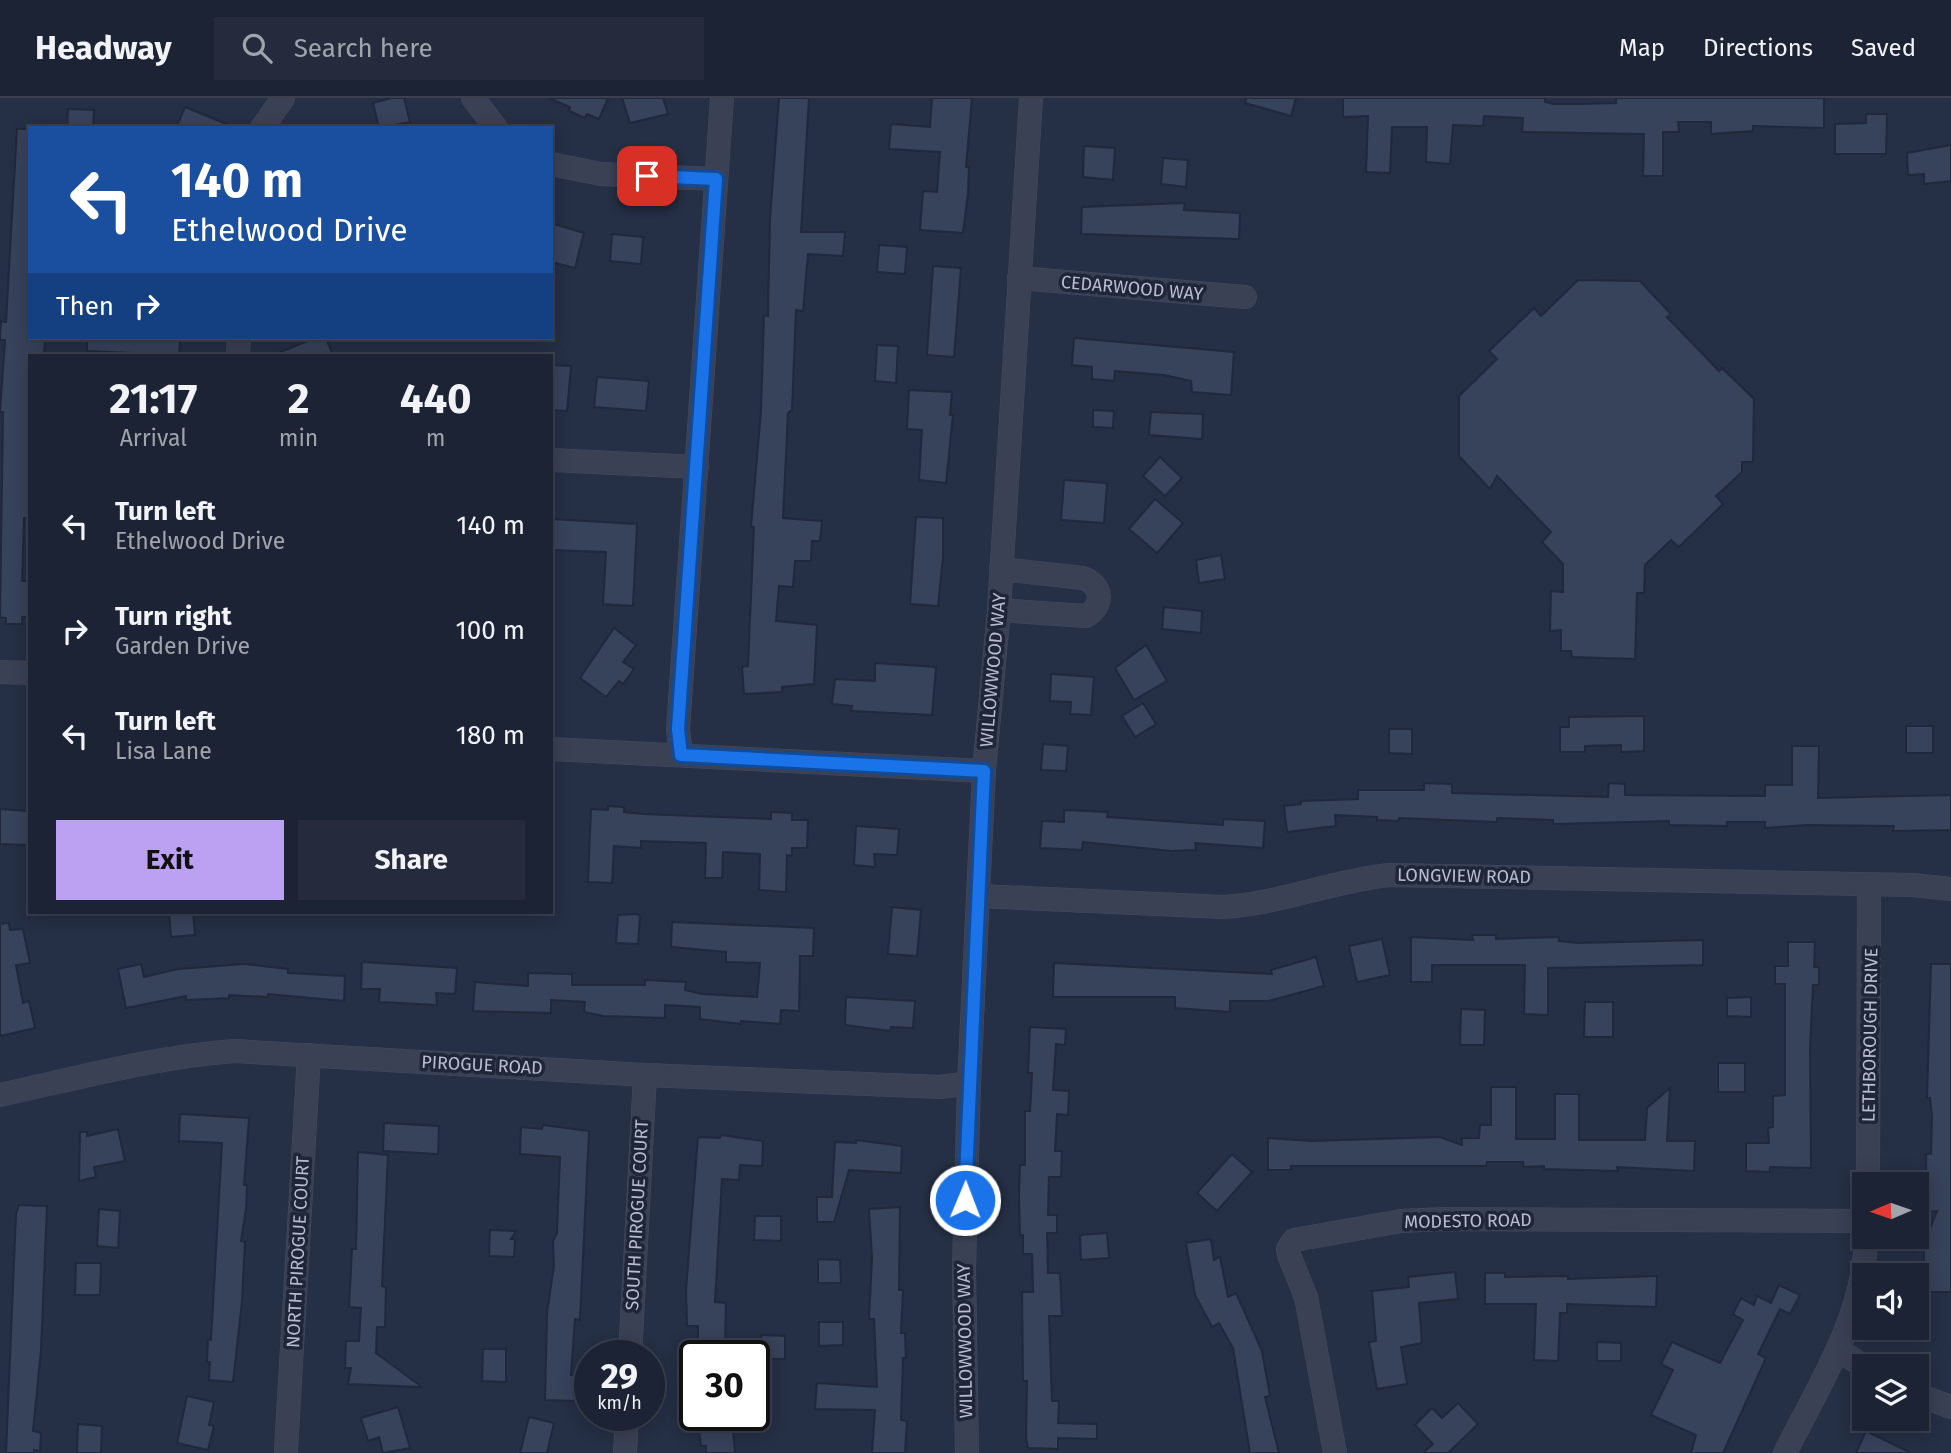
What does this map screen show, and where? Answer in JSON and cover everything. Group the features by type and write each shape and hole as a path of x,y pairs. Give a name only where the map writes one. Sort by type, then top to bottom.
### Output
{"street":[{"path":"263,126 283,98"},
{"path":"473,98 494,126"},
{"path":"681,755 678,729 722,98"},
{"name":"WILLOWWOOD WAY","path":"967,1453 964,1268 969,1083 984,771 999,610 1031,98"},
{"path":"553,164 601,174 716,179"},
{"name":"CEDARWOOD WAY","path":"1019,278 1245,297"},
{"path":"553,460 697,467"},
{"path":"999,610 1086,616 1096,608 1100,596 1095,584 1083,578 1001,569"},
{"path":"0,672 28,673"},
{"path":"553,749 984,771"},
{"name":"LONGVIEW ROAD","path":"980,896 1247,906 1352,879 1389,875 1951,889"},
{"name":"LETHBOROUGH DRIVE","path":"1868,1172 1869,885"},
{"name":"PIROGUE ROAD","path":"0,1096 190,1054 234,1051 645,1075 940,1087 969,1083"},
{"name":"NORTH PIROGUE COURT","path":"286,1450 309,1055"},
{"name":"SOUTH PIROGUE COURT","path":"631,1340 645,1075"},
{"name":"MODESTO ROAD","path":"1335,1453 1306,1297 1289,1255 1294,1240 1401,1221 1444,1219 1852,1222"},
{"path":"1785,1453 1838,1350 1862,1278 1865,1250"},
{"path":"1838,1350 1852,1358"},
{"path":"1929,1399 1951,1407"},
{"path":"625,1453 626,1431"}],"building":[{"path":"404,98 410,122 379,126 373,103"},
{"path":"549,98 608,98 599,119 587,114 585,118 569,111 570,107"},
{"path":"622,98 663,98 668,114 630,123"},
{"path":"779,98 809,98 801,232 845,232 843,256 808,254 803,311 796,310 792,410 788,413 783,518 822,521 820,541 812,541 811,561 795,561 793,587 779,586 776,621 817,625 814,684 782,687 782,692 744,694 742,667 748,666 754,527 751,527 761,411 764,315 768,316 770,219"},
{"path":"932,98 972,98 966,167 969,167 968,193 963,233 920,230 923,191 937,192 940,152 889,149 891,124 930,127"},
{"path":"1246,98 1296,98 1291,116 1245,103"},
{"path":"1343,98 1545,98 1545,102 1554,104 1581,104 1616,103 1616,98 1824,98 1824,128 1753,126 1753,131 1711,134 1711,122 1678,122 1679,132 1663,132 1663,176 1643,176 1644,134 1522,132 1523,118 1484,116 1483,126 1453,125 1450,164 1426,162 1427,127 1392,127 1390,173 1366,172 1368,116 1343,117"},
{"path":"185,107 232,126 177,126"},
{"path":"68,109 94,110 93,126 67,126"},
{"path":"1866,114 1887,114 1886,154 1835,154 1835,124 1866,123"},
{"path":"17,129 28,129 28,340 45,340 44,354 28,354 28,518 24,518 22,581 28,581 28,617 22,617 22,624 6,624 6,618 0,617 3,412 0,412 5,340 0,340 0,336 1,321 6,322"},
{"path":"1951,145 1951,181 1924,184 1924,174 1908,175 1907,153"},
{"path":"1084,146 1115,148 1113,180 1083,177"},
{"path":"1163,158 1188,160 1186,187 1161,184"},
{"path":"1185,203 1184,210 1240,213 1239,239 1081,234 1082,207"},
{"path":"554,224 584,233 575,268 553,262"},
{"path":"612,234 643,237 641,264 610,261"},
{"path":"879,245 907,247 905,274 877,272"},
{"path":"933,266 961,268 954,357 927,355"},
{"path":"1578,280 1640,281 1671,314 1667,317 1719,371 1722,368 1754,399 1753,462 1742,462 1742,472 1716,496 1723,504 1679,547 1671,540 1645,565 1644,593 1637,593 1635,659 1572,657 1571,651 1561,651 1561,630 1550,631 1551,591 1563,592 1563,564 1542,542 1551,532 1497,476 1490,489 1459,456 1459,396 1497,359 1489,351 1534,308 1541,316"},
{"path":"1074,338 1234,352 1231,395 1192,392 1191,381 1164,375 1115,371 1114,381 1092,379 1092,367 1072,365"},
{"path":"87,340 180,340 179,354 87,351"},
{"path":"310,340 327,340 333,354 275,354"},
{"path":"877,345 898,346 896,383 875,381"},
{"path":"553,365 571,366 567,411 553,410"},
{"path":"597,377 649,381 646,411 594,407"},
{"path":"909,390 952,392 950,415 953,415 946,483 919,480 922,430 907,429"},
{"path":"1093,410 1114,411 1113,428 1093,427"},
{"path":"1151,412 1203,414 1202,439 1149,435"},
{"path":"1160,457 1182,478 1165,496 1143,476"},
{"path":"1064,480 1107,483 1104,523 1061,520"},
{"path":"1155,499 1183,523 1157,553 1129,529"},
{"path":"916,517 943,518 943,557 938,606 910,604"},
{"path":"553,519 637,524 633,606 603,604 606,552 553,550"},
{"path":"1221,555 1225,579 1199,583 1196,560"},
{"path":"1164,607 1202,611 1201,633 1162,629"},
{"path":"614,628 636,645 623,662 634,669 623,684 619,681 606,697 580,678"},
{"path":"1146,645 1167,681 1134,700 1115,668"},
{"path":"875,663 936,667 932,715 851,711 852,706 832,704 835,679 875,681"},
{"path":"1051,674 1094,677 1091,715 1070,714 1071,702 1050,701"},
{"path":"1143,703 1156,724 1135,737 1122,716"},
{"path":"1644,716 1644,751 1621,752 1621,745 1585,746 1585,752 1560,752 1560,727 1569,727 1569,717"},
{"path":"1906,726 1933,726 1933,753 1906,753"},
{"path":"1389,729 1412,729 1412,754 1389,753"},
{"path":"1043,744 1068,746 1066,771 1041,770"},
{"path":"1792,746 1819,746 1818,798 1951,795 1951,830 1893,831 1894,826 1807,825 1765,828 1765,822 1727,822 1727,826 1669,825 1669,821 1553,824 1553,820 1497,818 1497,822 1399,818 1399,821 1335,815 1336,826 1287,832 1284,806 1301,804 1301,801 1358,799 1358,790 1424,790 1424,783 1452,784 1452,793 1608,797 1609,783 1625,784 1625,795 1765,796 1765,785 1792,785"},
{"path":"608,806 624,807 624,812 643,814 771,819 771,812 792,813 792,820 808,820 807,848 792,848 792,856 787,855 786,892 759,890 760,854 723,852 722,878 705,878 706,843 641,841 641,848 614,846 612,883 588,882 591,809 608,810"},
{"path":"0,809 27,811 28,845 0,844"},
{"path":"1064,810 1108,812 1107,817 1223,825 1223,819 1265,821 1263,848 1195,843 1196,850 1172,851 1083,842 1082,850 1040,848 1042,821 1064,822"},
{"path":"856,826 899,829 897,855 874,854 875,867 854,865"},
{"path":"892,907 921,910 917,956 888,954"},
{"path":"169,914 193,914 195,935 171,937"},
{"path":"618,915 640,916 638,944 616,943"},
{"path":"672,922 814,928 813,956 800,956 799,1011 781,1010 780,1024 741,1021 741,1024 700,1019 700,1007 665,1005 665,1018 603,1016 584,1012 585,1002 551,1000 551,1013 473,1011 475,982 528,986 528,973 572,974 572,985 645,985 645,980 686,982 685,990 702,994 757,997 760,963 726,962 726,952 671,947"},
{"path":"9,923 10,930 23,929 30,963 16,965 23,1003 29,1001 35,1028 0,1036 0,924"},
{"path":"1472,935 1496,935 1496,939 1559,937 1559,941 1579,943 1703,940 1703,965 1548,968 1548,1015 1524,1014 1525,965 1432,965 1432,982 1411,982 1411,937 1473,940"},
{"path":"1382,939 1390,975 1357,982 1349,946"},
{"path":"1788,942 1815,942 1814,967 1819,967 1819,985 1813,985 1810,1048 1811,1168 1770,1167 1770,1172 1746,1171 1746,1143 1769,1143 1768,1128 1773,1127 1773,1096 1785,1095 1785,984 1775,984 1775,966 1788,966"},
{"path":"1316,957 1324,986 1268,1001 1230,1001 1230,1012 1175,1008 1175,997 1053,997 1054,963 1272,974 1271,970"},
{"path":"362,962 457,968 455,994 436,993 437,1005 379,1002 380,989 361,989"},
{"path":"141,964 144,977 178,969 245,964 288,969 288,973 345,976 344,1001 268,994 268,997 229,995 229,998 186,1000 186,996 126,1008 118,969"},
{"path":"1931,964 1951,964 1951,1292 1929,1292 1929,1263 1924,1263 1924,1250 1929,1249 1929,1231 1937,1211 1929,1212 1926,1154 1931,1154 1932,1116 1930,1098 1927,1098"},
{"path":"846,997 915,1001 913,1028 891,1027 890,1031 845,1025"},
{"path":"1751,997 1751,1017 1727,1016 1727,998"},
{"path":"1585,1002 1613,1002 1613,1037 1584,1037"},
{"path":"1461,1009 1485,1010 1484,1045 1460,1045"},
{"path":"1030,1027 1066,1029 1065,1045 1056,1044 1053,1090 1069,1091 1068,1115 1057,1114 1055,1151 1062,1151 1061,1177 1049,1177 1048,1215 1057,1215 1057,1233 1047,1233 1048,1273 1060,1273 1062,1316 1049,1316 1052,1401 1059,1401 1058,1423 1097,1424 1097,1439 1058,1438 1058,1449 1028,1448 1026,1438 1027,1381 1023,1381 1022,1292 1033,1292 1032,1254 1023,1254 1019,1195 1020,1165 1025,1165 1025,1111 1030,1111"},
{"path":"1718,1063 1745,1063 1745,1092 1718,1092"},
{"path":"1491,1087 1516,1087 1516,1139 1555,1139 1555,1094 1579,1094 1579,1140 1645,1140 1647,1108 1670,1088 1667,1141 1695,1141 1694,1171 1617,1167 1618,1171 1544,1169 1544,1166 1524,1167 1523,1162 1487,1162 1486,1166 1291,1166 1291,1170 1268,1170 1268,1138 1312,1141 1440,1137 1462,1145 1462,1138 1479,1138 1480,1125 1491,1125"},
{"path":"180,1114 249,1118 244,1185 247,1185 246,1209 241,1241 245,1242 242,1301 233,1382 209,1380 210,1362 207,1362 208,1339 211,1340 222,1143 179,1141"},
{"path":"384,1123 439,1126 438,1154 383,1151"},
{"path":"543,1125 589,1131 580,1320 575,1319 571,1375 574,1375 574,1401 545,1400 547,1313 554,1266 553,1241 557,1233 560,1157 520,1154 521,1127 542,1129"},
{"path":"118,1129 125,1161 94,1167 96,1177 79,1181 80,1132 87,1132 87,1136"},
{"path":"721,1135 763,1141 762,1166 740,1165 739,1180 722,1179 715,1302 726,1303 725,1340 698,1340 698,1326 687,1326 686,1290 698,1137 720,1138"},
{"path":"856,1140 902,1146 901,1173 849,1170 834,1222 817,1222 817,1197 832,1197 835,1142 856,1143"},
{"path":"358,1152 388,1155 382,1286 386,1287 385,1327 377,1327 376,1353 422,1387 348,1384 351,1368 345,1368 346,1341 359,1341 361,1308 349,1307 352,1249 356,1249"},
{"path":"1232,1154 1252,1172 1217,1211 1197,1193"},
{"path":"19,1205 47,1206 41,1350 33,1431 41,1433 40,1451 34,1450 34,1453 6,1453 16,1214"},
{"path":"900,1207 899,1290 903,1290 901,1333 905,1333 906,1358 903,1358 901,1420 907,1421 905,1453 872,1453 875,1410 815,1409 817,1383 877,1387 874,1319 869,1319 872,1258 869,1209"},
{"path":"99,1209 120,1211 118,1248 97,1246"},
{"path":"755,1216 781,1216 781,1241 754,1240"},
{"path":"490,1230 516,1231 511,1239 515,1239 514,1257 489,1256"},
{"path":"1107,1233 1109,1258 1081,1260 1080,1235"},
{"path":"1211,1239 1214,1260 1220,1257 1228,1297 1236,1293 1262,1351 1270,1396 1265,1397 1279,1453 1250,1453 1233,1348 1219,1323 1212,1327 1195,1295 1186,1243"},
{"path":"818,1259 840,1260 841,1283 818,1283"},
{"path":"76,1263 101,1263 100,1295 75,1295"},
{"path":"1455,1272 1458,1299 1419,1303 1422,1343 1401,1347 1407,1384 1377,1389 1369,1342 1376,1341 1372,1291 1409,1287 1408,1277"},
{"path":"1485,1273 1505,1273 1505,1277 1568,1276 1568,1279 1657,1276 1656,1307 1567,1304 1567,1313 1560,1313 1558,1361 1534,1360 1536,1304 1485,1304"},
{"path":"1779,1285 1800,1295 1790,1314 1780,1309 1758,1354 1766,1358 1723,1453 1691,1453 1696,1435 1651,1415 1673,1370 1661,1364 1672,1342 1720,1363 1743,1320 1733,1314 1741,1298 1754,1305 1757,1296 1771,1303"},
{"path":"819,1322 843,1322 843,1345 819,1346"},
{"path":"761,1335 785,1336 785,1359 770,1359 770,1340 761,1340"},
{"path":"1597,1342 1621,1343 1621,1361 1597,1361"},
{"path":"483,1349 506,1349 506,1382 482,1381"},
{"path":"187,1396 214,1402 209,1425 214,1426 208,1450 177,1443"},
{"path":"1458,1403 1478,1424 1448,1453 1423,1453 1433,1444 1415,1425 1432,1408 1442,1418"},
{"path":"398,1407 410,1448 383,1453 379,1437 368,1441 361,1418"},
{"path":"529,1417 554,1423 547,1453 520,1453"},
{"path":"78,1424 102,1426 101,1453 77,1453"},
{"path":"699,1431 733,1431 735,1453 706,1453 706,1446 701,1446"},
{"path":"1866,1431 1911,1453 1856,1453"}],"route":[{"path":"647,176 716,179 678,729 681,755 984,771 965,1200"}]}
